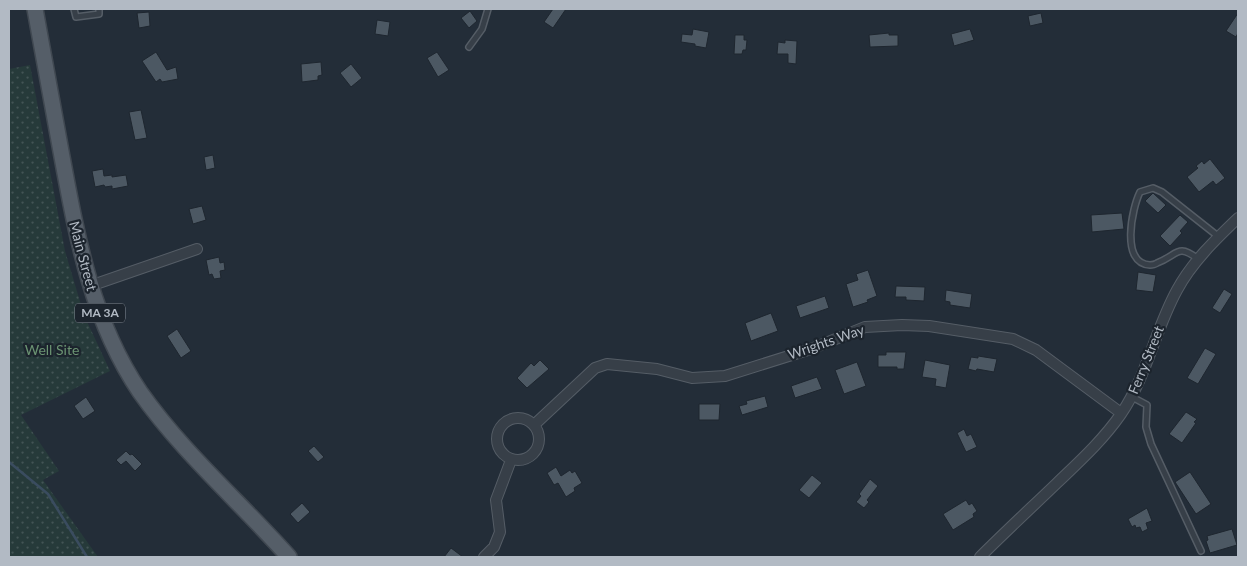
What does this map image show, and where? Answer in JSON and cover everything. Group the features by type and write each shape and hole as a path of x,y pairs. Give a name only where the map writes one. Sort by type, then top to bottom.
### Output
{"main road":[{"name":"Main Street","path":"35,9 74,225 90,286 108,334 149,404 205,469 289,557"}],"street":[{"name":"Ferry Street","path":"980,557 1084,458 1121,414 1132,397 1146,366 1169,305 1188,272 1238,218"},
{"path":"90,286 197,249"},
{"name":"Wrights Way","path":"534,425 595,368 607,364 657,369 692,378 725,376 811,349 865,327 902,325 929,326 1013,339 1036,350 1075,377 1121,414"},
{"path":"519,418 530,421 534,425 540,441 532,455 522,460 511,460 502,454 497,444 500,427 508,420 519,418"},
{"path":"484,557 494,547 500,532 496,500 511,460"}],"lane":[{"path":"74,9 76,16 99,14 98,9"},
{"path":"469,47 482,29 488,9"},
{"path":"1198,259 1187,251 1180,251 1151,266 1140,262 1132,252 1131,238 1134,204 1140,192 1153,188 1162,192 1219,237"},
{"path":"1132,397 1147,405 1146,427 1151,444 1201,550"}],"green space":[{"name":"Well Site","path":"30,65 65,251 84,315 110,371 21,415 59,471 43,480 98,557 9,557 9,69"}],"building":[{"path":"553,9 566,9 553,28 544,22"},
{"path":"470,11 477,21 469,28 461,18"},
{"path":"149,12 150,26 139,28 137,13"},
{"path":"1041,13 1043,23 1030,26 1028,16"},
{"path":"1238,13 1238,33 1236,37 1226,31"},
{"path":"377,20 390,22 388,36 375,34"},
{"path":"693,29 709,32 706,48 681,42 682,34 692,35"},
{"path":"970,29 974,40 954,46 951,34"},
{"path":"889,33 889,35 898,35 898,46 870,47 869,35"},
{"path":"735,35 744,35 744,40 747,40 746,50 743,50 742,54 734,54"},
{"path":"785,40 797,41 796,64 788,63 788,54 777,54 778,42 785,43"},
{"path":"156,52 167,70 176,67 178,79 162,82 160,79 156,82 142,61"},
{"path":"437,52 449,70 438,77 427,58"},
{"path":"321,62 322,75 318,76 318,80 302,82 301,64"},
{"path":"351,64 362,78 351,87 340,73"},
{"path":"141,110 147,138 135,140 129,112"},
{"path":"213,155 215,168 206,170 204,157"},
{"path":"1210,159 1225,178 1216,185 1213,181 1199,192 1187,177 1198,168 1196,166 1202,161 1204,164"},
{"path":"103,169 104,176 126,175 128,186 112,189 112,186 105,187 104,185 95,187 92,171"},
{"path":"1153,193 1166,205 1158,213 1145,201"},
{"path":"202,206 206,220 193,224 189,209"},
{"path":"1122,213 1124,229 1092,232 1091,215"},
{"path":"1180,215 1188,222 1180,231 1182,233 1170,246 1160,236"},
{"path":"219,257 220,263 224,262 225,270 220,271 221,278 214,279 212,274 209,275 206,260"},
{"path":"868,270 877,296 867,300 868,302 853,307 846,284 858,280 856,274"},
{"path":"1138,272 1156,275 1153,292 1136,290"},
{"path":"896,286 925,287 924,301 906,300 906,297 895,297"},
{"path":"1224,289 1232,294 1220,313 1212,308"},
{"path":"946,290 972,294 970,308 950,305 950,302 945,301"},
{"path":"825,296 829,308 800,318 796,306"},
{"path":"771,313 778,331 751,341 745,323"},
{"path":"177,329 191,351 181,358 167,336"},
{"path":"1205,348 1216,354 1198,384 1187,378"},
{"path":"886,352 906,352 904,369 878,367 878,355 886,355"},
{"path":"978,356 997,359 994,372 968,369 971,357 978,358"},
{"path":"540,360 549,369 527,388 517,378 531,363 534,366"},
{"path":"925,360 950,365 946,388 935,386 936,379 922,377"},
{"path":"857,362 866,386 844,394 835,370"},
{"path":"817,377 822,389 795,398 791,386"},
{"path":"765,396 768,407 742,415 739,406 747,404 746,401"},
{"path":"86,397 95,411 83,419 74,406"},
{"path":"699,404 720,404 719,420 699,420"},
{"path":"1186,412 1197,419 1182,443 1169,434"},
{"path":"964,429 967,436 971,434 977,447 966,452 957,433"},
{"path":"314,446 324,457 318,462 308,451"},
{"path":"126,451 142,464 135,471 126,461 121,465 116,460"},
{"path":"556,467 561,476 570,470 572,473 575,471 582,483 574,488 575,491 566,497 558,483 554,485 547,473"},
{"path":"1190,472 1211,504 1196,514 1175,482"},
{"path":"812,475 822,483 809,498 799,490"},
{"path":"870,479 878,486 867,500 869,502 864,508 856,502 861,496 859,494"},
{"path":"966,500 969,505 972,503 977,511 973,514 974,517 953,530 943,514"},
{"path":"302,503 310,512 298,523 290,514"},
{"path":"1147,508 1152,521 1146,523 1148,529 1142,532 1140,527 1136,528 1135,525 1132,527 1128,519"},
{"path":"1232,529 1237,545 1210,553 1206,541 1208,540 1207,536"},
{"path":"451,548 463,557 444,557"}],"waterway":[{"path":"9,462 48,494 87,557"}]}
